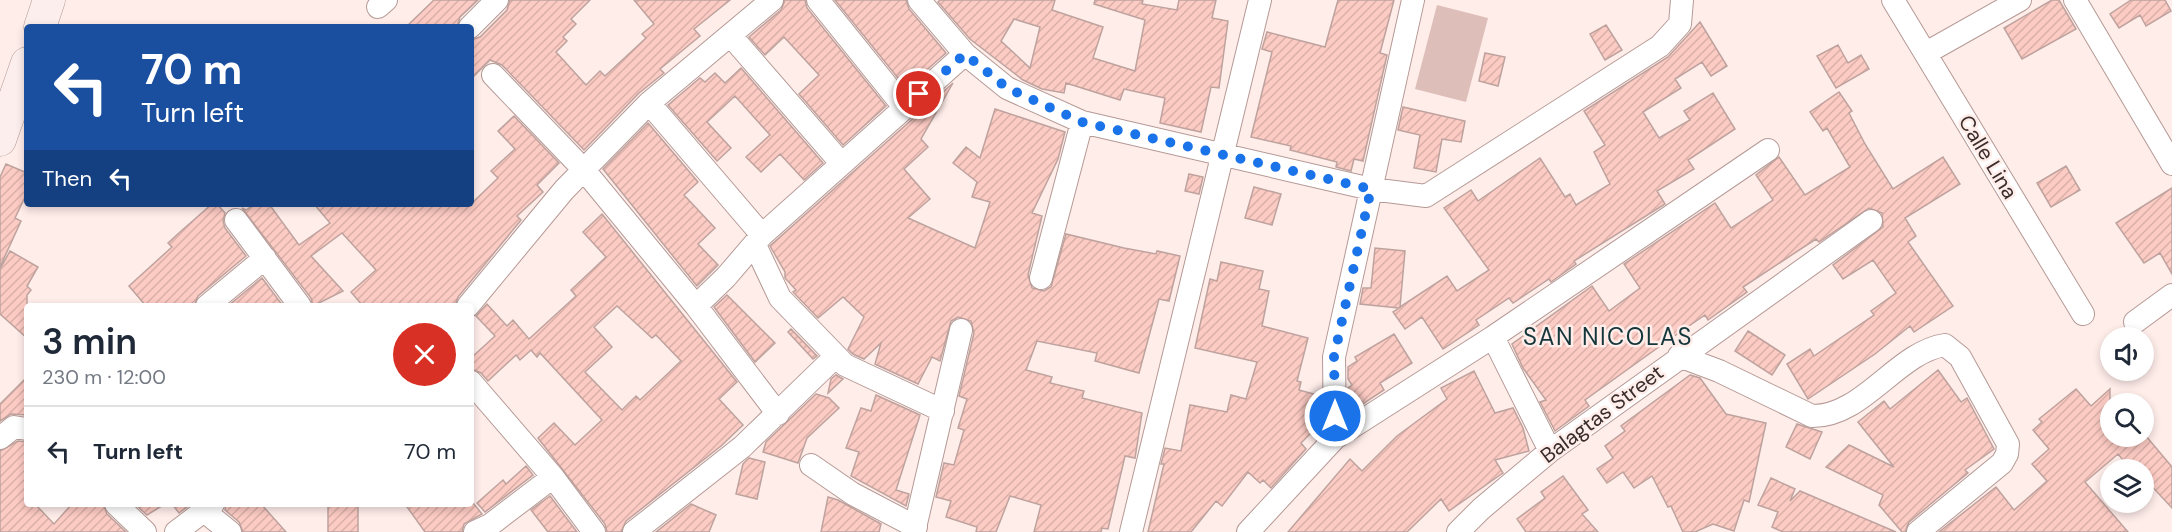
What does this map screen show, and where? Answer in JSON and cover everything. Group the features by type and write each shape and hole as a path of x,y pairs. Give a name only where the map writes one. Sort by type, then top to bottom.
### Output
{"street":[{"path":"41,24 49,0"},
{"path":"473,24 497,0"},
{"path":"470,303 564,190 649,103 772,0"},
{"path":"818,0 904,107"},
{"path":"919,0 965,54 1007,88 1082,122 1222,152 1371,189 1426,196 1660,46 1680,24 1682,0"},
{"path":"1131,532 1260,0"},
{"path":"1335,438 1334,357 1413,0"},
{"name":"Calle Lina","path":"1893,0 2083,314"},
{"path":"1926,54 2020,0"},
{"path":"2075,0 2172,164"},
{"path":"731,36 842,164"},
{"path":"696,306 759,240 965,54"},
{"path":"0,140 24,72"},
{"path":"493,75 584,170 696,306 778,414"},
{"path":"649,103 759,240 780,298 845,365 943,411"},
{"path":"1041,278 1082,122"},
{"path":"1248,532 1335,438 1493,337 1768,150"},
{"path":"236,220 298,303"},
{"name":"Balagtas Street","path":"1458,532 1481,509 1550,451 1679,356 1871,221"},
{"path":"211,303 265,258"},
{"path":"2135,322 2172,295"},
{"path":"811,465 853,494 915,530 961,330"},
{"path":"1493,337 1550,451"},
{"path":"1679,356 1719,371 1812,416 1822,416 1832,414 1869,391 1928,347 1945,345 1960,357 2008,444 2007,454 2002,463 1918,532"},
{"path":"634,532 742,447 836,356"},
{"path":"474,385 553,477 594,532"},
{"path":"0,438 14,427 24,429"},
{"path":"475,532 490,525 553,477"},
{"path":"119,507 145,532"},
{"path":"176,532 209,507 230,532"}],"shaded area":[{"path":"1437,5 1488,18 1466,102 1415,89"}],"building":[{"path":"434,0 478,0 460,17 458,24 409,24"},
{"path":"510,0 590,0 571,19 576,24 563,37 567,41 556,52 586,85 600,71 605,76 646,38 642,34 654,24 634,0 730,0 694,29 700,36 660,69 664,73 639,93 584,150 502,65 490,60 474,76 474,39 480,37 507,10"},
{"path":"785,0 805,0 807,8 886,106 843,145 799,94 819,75 784,37 765,55 749,37 781,10"},
{"path":"835,0 906,0 909,9 946,53 906,88"},
{"path":"940,0 1055,0 1052,10 1103,27 1093,58 1135,71 1145,20 1094,4 1095,0 1143,0 1142,4 1177,10 1179,0 1216,0 1212,18 1228,21 1219,88 1211,87 1201,132 1160,123 1165,98 1124,89 1120,100 1066,83 1064,93 1042,89 1023,80 970,39 938,2","holes":["1014,19 1040,27 1030,68 1001,41"]},
{"path":"1338,0 1394,0 1380,53 1387,55 1363,161 1354,159 1351,171 1336,167 1337,162 1290,150 1291,146 1251,137 1272,52 1262,49 1267,32 1325,47"},
{"path":"2052,0 2059,0 2076,29 2022,59 2004,28"},
{"path":"2131,0 2165,0 2171,11 2146,26 2140,15 2119,28 2110,14"},
{"path":"1700,22 1727,66 1711,76 1702,62 1675,79 1681,88 1643,112 1659,138 1690,120 1684,111 1713,93 1735,129 1688,160 1694,169 1657,191 1665,204 1574,261 1576,264 1551,282 1549,279 1513,303 1509,298 1476,320 1479,325 1443,349 1422,317 1405,329 1393,312 1399,308 1360,304 1363,288 1371,288 1375,248 1405,251 1400,307 1447,276 1457,291 1489,270 1444,208 1471,190 1478,201 1540,158 1565,197 1570,194 1576,205 1610,184 1594,152 1605,145 1584,111 1668,57"},
{"path":"1606,25 1622,50 1605,60 1590,34"},
{"path":"1838,45 1848,63 1861,55 1869,69 1836,88 1817,56"},
{"path":"1485,53 1505,57 1498,86 1479,81"},
{"path":"741,68 823,163 804,180 780,154 761,172 746,157 770,135 735,96 707,122 731,148 717,161 668,105 700,78 705,82 715,73 725,83"},
{"path":"953,83 921,139 928,147 904,169 930,199 908,218 975,248 990,202 972,197 977,182 953,163 966,147 980,158 995,109 1065,132 1058,159 1032,213 1042,216 1028,275 1032,288 1044,291 1051,287 1066,234 1124,248 1180,256 1169,301 1159,299 1139,373 1095,361 1097,353 1037,341 1026,370 1052,377 1050,383 1084,391 1082,398 1142,413 1135,458 1125,456 1108,529 1102,528 1101,532 1034,532 1041,505 1010,496 996,532 976,532 977,527 946,517 951,501 936,497 944,463 954,465 964,430 958,428 967,399 959,396 974,333 971,321 958,317 951,321 940,361 932,357 918,384 875,364 881,343 864,359 853,354 848,349 864,317 843,297 818,318 793,292 796,290 785,278 785,272 770,246"},
{"path":"1839,92 1852,111 1849,113 1865,144 1893,189 1943,157 1960,184 1905,218 1916,236 1908,242 1953,306 1914,332 1910,326 1875,354 1808,399 1787,364 1810,349 1814,356 1874,315 1871,311 1896,293 1873,260 1843,279 1833,265 1883,227 1882,213 1869,208 1819,242 1816,239 1743,287 1747,292 1708,320 1705,315 1585,400 1589,406 1555,431 1540,402 1546,400 1523,368 1512,344 1592,286 1609,311 1640,288 1624,264 1715,203 1731,228 1773,200 1756,175 1779,157 1805,195 1850,167 1827,128 1823,131 1810,112"},
{"path":"1403,107 1465,121 1461,142 1442,139 1436,172 1414,168 1420,135 1398,130"},
{"path":"514,116 559,163 537,185 543,192 517,216 521,220 458,297 456,303 360,303 351,292 376,270 342,233 311,256 343,291 319,303 312,303 311,298 242,208 246,210 250,207 271,207 299,245 330,223 317,207 474,207 474,201 498,178 491,171 515,149 498,131"},
{"path":"648,123 698,182 684,195 715,228 698,244 718,265 697,286 603,169"},
{"path":"6,164 24,172 24,199 15,218 21,221 0,267 0,177"},
{"path":"2066,166 2080,190 2051,207 2037,183"},
{"path":"1189,174 1203,177 1199,194 1185,191"},
{"path":"1254,187 1281,194 1272,225 1245,218"},
{"path":"2172,188 2172,274 2160,253 2144,263 2116,223"},
{"path":"209,207 220,207 225,213 223,221 225,228 246,256 198,296 195,303 143,303 129,286 172,247 168,243"},
{"path":"602,214 737,382 719,399 743,425 721,446 626,521 621,532 607,532 605,524 538,438 554,423 575,445 602,420 540,353 537,357 531,350 520,360 516,355 488,381 481,373 474,370 474,355 495,336 476,316 487,304 507,326 513,320 529,339 576,296 571,290 606,257 583,232","holes":["617,306 652,338 656,335 681,361 640,400 636,396 622,410 585,372 612,347 594,327"]},
{"path":"10,251 38,267 27,286 31,290 27,295 27,303 24,303 24,335 0,314 0,269"},
{"path":"1221,262 1263,271 1259,289 1269,291 1262,326 1308,338 1297,381 1301,382 1299,390 1321,396 1319,425 1301,443 1306,449 1271,488 1263,480 1260,483 1248,472 1222,506 1216,501 1191,532 1148,532 1164,464 1161,464 1165,448 1181,451 1190,405 1227,412 1231,395 1246,399 1257,362 1195,348 1210,279 1217,281"},
{"path":"262,278 281,303 232,303"},
{"path":"727,295 775,343 755,362 714,307"},
{"path":"791,329 817,356 813,359 788,332"},
{"path":"1748,331 1785,355 1772,375 1735,351"},
{"path":"1394,334 1412,363 1380,383 1384,390 1352,411 1348,405 1348,388 1352,385 1348,379 1348,367 1357,361 1355,357"},
{"path":"1938,370 1961,402 1967,398 1994,449 1965,470 1968,473 1909,522 1905,532 1902,532 1879,505 1883,495 1826,467 1849,445 1894,467 1858,422 1884,401 1890,409"},
{"path":"1474,371 1495,413 1513,408 1523,428 1529,451 1495,460 1503,473 1449,511 1441,499 1407,532 1288,532 1350,459 1362,471 1397,436 1447,399 1441,388"},
{"path":"836,375 843,379 828,393 831,379"},
{"path":"1690,375 1700,378 1726,414 1766,423 1749,502 1744,500 1734,531 1713,524 1695,532 1683,532 1671,506 1668,507 1652,476 1634,488 1623,472 1607,483 1597,469 1613,458 1605,446 1625,431 1621,426"},
{"path":"24,380 24,415 11,414 0,421 0,404"},
{"path":"2076,389 2091,406 2100,398 2100,447 2154,446 2172,467 2172,508 2154,489 2154,459 2122,459 2118,454 2112,459 2100,459 2100,469 2085,482 2100,499 2100,513 2112,513 2128,532 1939,532 1996,487 2014,510 2047,481 2032,464 2049,449 2033,430 2042,422 2039,419"},
{"path":"816,394 829,398 839,408 807,438 798,463 763,452 766,442"},
{"path":"876,395 920,415 896,490 909,494 906,506 851,476 859,452 846,448 861,408 871,411"},
{"path":"1797,424 1822,432 1810,459 1786,447"},
{"path":"18,441 24,442 24,507 38,507 54,524 69,507 104,507 107,514 126,532 0,532 0,451"},
{"path":"749,458 765,462 757,499 736,494 743,464"},
{"path":"526,466 533,475 485,512 477,503 503,480 506,484"},
{"path":"1563,476 1588,510 1582,514 1598,532 1526,532 1517,519 1545,498 1541,492"},
{"path":"1771,478 1795,489 1790,501 1800,491 1896,532 1783,532 1772,527 1778,512 1758,505"},
{"path":"550,496 577,532 548,532 531,510"},
{"path":"828,497 838,500 881,524 879,532 821,532"},
{"path":"474,504 482,514 464,524 462,532 425,532 407,507 474,507"},
{"path":"691,504 716,515 709,532 656,532"},
{"path":"138,507 160,507 147,515"},
{"path":"174,507 187,507 179,513"},
{"path":"226,507 264,507 286,532 243,532 239,522 225,510"},
{"path":"328,507 358,507 358,532 328,532"}],"district":[{"name":"SAN NICOLAS","path":"1608,336"}],"route":[{"path":"919,94 965,54 1007,88 1082,122 1222,152 1371,189 1334,357 1335,416"}]}
